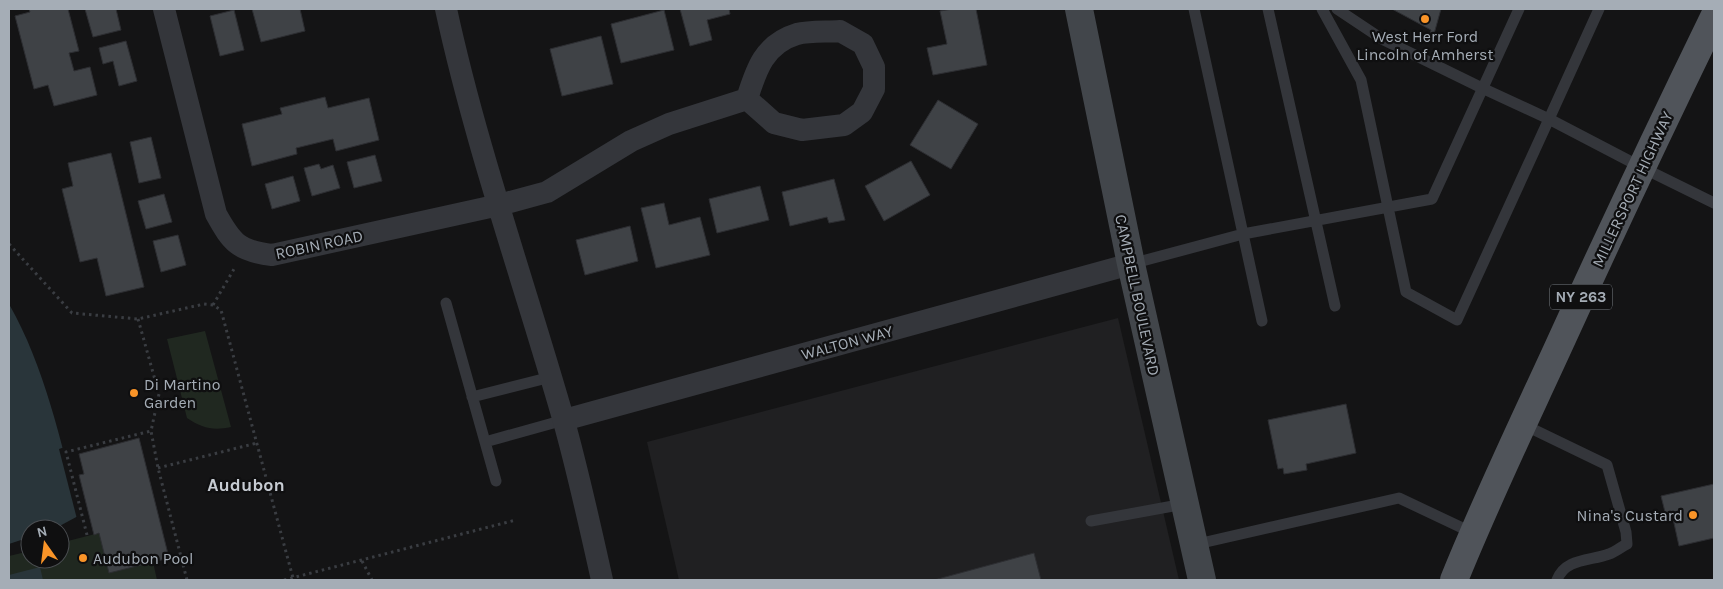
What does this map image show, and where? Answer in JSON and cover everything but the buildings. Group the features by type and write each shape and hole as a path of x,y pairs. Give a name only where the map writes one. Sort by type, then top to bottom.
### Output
{"main road":[{"name":"CAMPBELL BOULEVARD","path":"1079,9 1131,264 1202,580"},
{"name":"MILLERSPORT HIGHWAY","path":"1454,580 1522,424 1641,167 1714,17"}],"street":[{"name":"ROBIN ROAD","path":"164,9 216,214 226,234 235,243 245,250 272,255 499,205 547,192 631,141 669,124 748,99"},
{"path":"446,9 465,86 499,205 564,420 602,580"},
{"path":"840,31 863,44 874,67 874,89 862,112 844,125 802,130 774,123 748,99 756,72 771,48 797,34 840,31"},
{"name":"WALTON WAY","path":"564,420 1131,264"}],"lane":[{"path":"1194,9 1262,321"},
{"path":"1268,9 1335,306"},
{"path":"1322,9 1361,80 1406,292 1457,320 1599,9"},
{"path":"1337,9 1382,39 1549,119 1714,203"},
{"path":"1131,264 1243,234 1432,199 1518,9"},
{"path":"446,303 496,481"},
{"path":"472,397 551,377"},
{"path":"485,442 564,420"},
{"path":"1522,424 1607,464 1626,532 1627,544 1610,554 1570,564 1559,575 1557,580"},
{"path":"1193,545 1399,498 1473,533"},
{"path":"1091,521 1184,504"}],"path":[{"path":"9,244 72,313 138,319 204,304 214,305 221,310 293,578"},
{"path":"214,305 245,250"},
{"path":"138,319 159,394 151,430 158,468 187,580"},
{"path":"88,535 66,452 151,430"},
{"path":"158,468 257,442"},
{"path":"284,580 516,520"},
{"path":"362,561 372,580"}],"shaded area":[{"path":"9,304 22,329 43,381 80,515 70,520 20,519 20,540 9,544"},
{"path":"1118,318 1179,580 679,580 647,442"},
{"path":"205,331 231,427 208,428 187,418 167,339"},
{"name":"Audubon Pool","path":"99,533 153,562 157,580 9,580 9,556 20,553 20,569 70,569 70,540"},
{"path":"32,569 40,569 43,580 9,580 9,575"}],"pier":[{"path":"65,447 82,515 77,519 59,449"}],"place":[{"name":"West Herr Ford Lincoln of Amherst","path":"1425,19"},
{"name":"Di Martino Garden","path":"134,393"},
{"name":"Nina's Custard","path":"1693,515"},
{"name":"Audubon Pool","path":"83,558"}],"district":[{"name":"Audubon","path":"246,485"}]}
